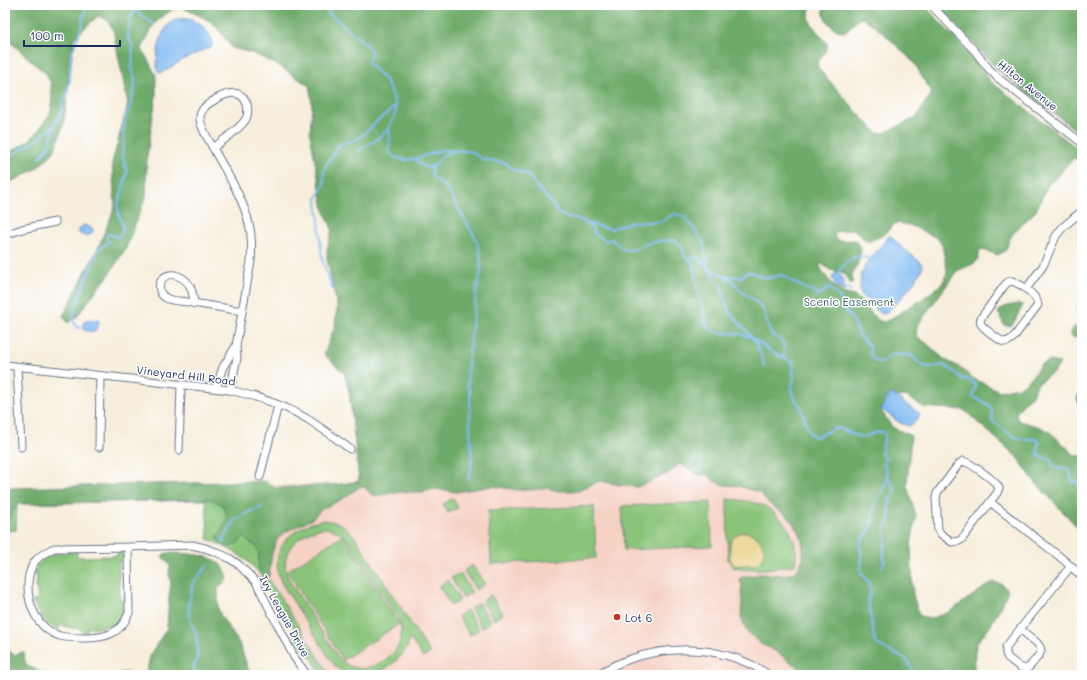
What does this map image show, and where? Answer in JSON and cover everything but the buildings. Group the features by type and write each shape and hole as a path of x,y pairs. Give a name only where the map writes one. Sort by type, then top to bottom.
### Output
{"street":[{"name":"Hilton Avenue","path":"931,5 974,50 998,78 1082,143"},
{"path":"213,148 239,127 246,118 248,109 244,99 240,96 230,93 206,105 202,110 200,119 201,124 213,148 234,187 246,212 250,228 252,250 251,261 236,346 237,358 230,390"},
{"path":"1026,289 1043,266 1056,236 1063,227 1082,211"},
{"path":"5,235 22,229 55,222"},
{"path":"194,304 194,294 191,287 182,278 170,274 161,280 159,289 160,293 168,300 194,304 242,311"},
{"path":"1012,281 1019,283 1026,289 1035,296 1038,300 1038,305 1009,341 1004,342 1000,340 982,326 980,322 982,314 1008,282 1012,281"},
{"path":"216,388 223,367 236,346"},
{"name":"Vineyard Hill Road","path":"5,365 230,390 264,399 308,419 350,449"},
{"path":"17,367 21,447"},
{"path":"99,447 100,376"},
{"path":"179,450 182,385"},
{"path":"1082,394 1080,398 1082,404"},
{"path":"260,477 278,405"},
{"path":"963,461 969,463 997,484 998,490 990,502 959,541 952,542 939,532 937,493 961,462 963,461"},
{"path":"990,502 1082,576"},
{"name":"Ivy League Drive","path":"128,547 129,613 127,619 117,631 101,637 71,638 60,636 43,625 31,607 28,597 28,584 32,564 38,556 45,552 54,548 192,546 205,548 229,558 239,565 256,582 294,657 306,675"},
{"path":"1020,629 1038,643 1041,651 1028,668 1020,667 1008,658 1005,651 1006,647 1020,629 1071,566"},
{"path":"596,675 628,659 649,654 686,650 707,651 728,656 769,675"}],"shaded area":[{"path":"698,356 910,675 330,675 262,569 269,485 361,484"}],"green space":[{"name":"Scenic Easement","path":"5,5 812,5 809,14 811,23 827,42 828,46 818,62 818,68 866,122 878,133 884,133 915,118 931,95 931,90 913,62 874,25 864,18 859,19 845,32 840,31 828,23 823,10 824,5 924,5 978,63 990,81 1082,152 1082,161 1074,158 1064,168 1058,177 1048,184 1036,211 1015,231 1009,240 1006,250 998,255 980,249 978,259 975,263 957,271 917,326 916,336 944,359 959,367 974,379 1000,391 1023,385 1031,378 1040,365 1050,361 1060,363 1055,371 1038,383 1031,397 1017,411 1016,416 1019,421 1040,427 1050,432 1075,455 1082,456 1082,532 1035,482 1016,456 964,410 923,407 906,396 896,397 880,409 892,427 911,436 907,486 916,515 911,546 913,595 919,615 929,619 949,612 992,582 1002,584 1008,591 990,627 976,644 974,665 975,675 807,675 775,651 761,644 747,632 741,618 742,585 739,579 743,576 760,574 785,575 796,572 803,559 803,548 800,533 787,515 767,502 761,493 738,486 725,485 715,482 708,475 697,474 680,464 672,471 637,487 599,481 579,491 558,491 547,488 517,490 493,486 456,492 435,489 422,492 401,492 374,496 361,486 344,498 322,509 312,519 285,532 277,540 272,553 269,576 266,579 261,575 258,565 259,553 256,546 248,542 244,537 237,544 232,546 227,546 221,543 217,537 226,522 227,518 225,510 222,504 209,499 16,504 5,528 5,488 265,481 276,488 341,484 359,481 349,391 344,373 324,354 335,326 337,305 327,260 327,250 332,229 324,210 310,134 312,107 309,86 281,67 252,53 232,48 210,21 183,8 173,9 156,22 142,49 156,75 156,96 147,156 146,196 126,248 107,278 76,318 68,323 63,316 98,248 115,207 112,163 128,104 113,30 107,20 98,16 74,38 64,123 54,152 36,169 5,185 5,155 30,140 50,114 52,104 51,84 46,74 9,41 5,41","holes":["896,223 909,225 935,237 942,245 947,270 946,275 942,284 922,299 883,322 878,320 856,297 838,290 825,275 819,264 822,264 830,270 843,273 851,284 853,282 853,274 859,261 861,249 855,240 839,241 834,236 836,232 853,229 868,242 882,236"]},
{"path":"937,5 1082,5 1082,135 998,70"},
{"path":"1082,302 1082,335 1074,338 1070,335 1071,330 1078,323 1077,310"},
{"path":"1009,305 1023,305 1013,324 1008,326 1004,325 998,312"},
{"path":"269,485 262,569 330,675 316,675 319,670 304,648 300,650 294,639 298,636 285,610 280,612 261,576 256,570 238,554 208,539 206,500 17,504 16,530 5,531 5,489"},
{"path":"453,498 458,508 448,513 443,504"},
{"path":"727,499 759,504 771,510 778,516 789,531 796,547 795,565 766,569 742,570 740,567 733,568 730,565 730,560 728,560"},
{"path":"711,502 712,546 624,550 622,506"},
{"path":"594,506 596,558 491,564 488,511"},
{"path":"324,520 334,522 342,525 352,533 430,653 423,658 410,638 407,648 400,657 391,665 374,675 352,675 338,669 282,584 278,572 277,560 285,541 292,533 312,523","holes":["324,528 332,529 338,532 349,541 398,618 401,637 397,648 389,657 371,667 354,667 343,662 338,657 289,580 285,561 292,545 306,534 314,530"]},
{"path":"343,535 399,624 343,660 287,571"},
{"path":"118,551 123,552 124,560 119,561 120,600 125,600 125,604 123,613 114,626 111,628 108,624 104,627 88,628 87,633 82,633 81,629 61,625 58,630 46,622 37,610 33,601 38,600 36,585 37,576 33,574 45,558 56,553 63,552 77,552 77,557 117,556"},
{"path":"164,554 195,554 204,556 219,563 224,569 228,577 218,589 218,609 239,643 251,675 114,675 124,673 139,674 147,671 151,653 167,628 171,584 169,574 170,566 162,557"},
{"path":"472,565 485,584 476,590 464,571"},
{"path":"460,573 472,592 463,598 451,578"},
{"path":"448,580 460,600 451,606 439,586"},
{"path":"491,595 503,614 494,620 482,601"},
{"path":"479,603 491,622 482,628 470,608"},
{"path":"467,610 479,630 470,635 458,616"},
{"path":"5,647 14,655 24,652 27,666 54,675 5,675"}],"sand":[{"path":"743,532 750,533 755,536 763,545 763,556 761,561 756,564 736,565 731,560 730,550 732,540 736,535"}],"water":[{"path":"176,19 190,19 199,24 209,34 212,46 161,73 158,72 157,63 162,35 166,27"},
{"path":"84,225 93,229 92,234 86,236 79,233 79,229"},
{"path":"889,236 891,236 923,266 906,292 888,311 883,314 874,308 861,295 861,274 867,263"},
{"path":"837,273 842,278 844,291 838,288 832,278 833,275"},
{"path":"89,319 99,321 98,327 94,331 84,330 84,322"},
{"path":"890,394 920,414 919,418 914,423 909,426 900,423 881,409"}],"waterway":[{"path":"40,157 50,142 55,124 68,93 71,55 88,5"},
{"path":"83,328 78,328 74,321 73,315 87,275 99,249 109,242 106,237 107,234 117,237 123,231 117,206 127,172 122,153 124,143 123,132 126,115 131,103 135,85 132,68 133,46 128,35 131,16 136,10 137,5"},
{"path":"322,5 330,14 366,44 371,51 371,56 368,60 369,64 386,81 394,99 396,111 389,127 389,151 393,156 406,160 442,150 472,152 482,159 505,163 514,170 527,174 557,212 567,218 575,218 585,222 591,227 596,235 606,241 612,239 617,245 625,250 633,250 645,244 664,240 674,240 682,246 684,256 693,264 698,293 707,326 716,332 740,334 751,337 777,355 793,362 794,378 791,389 800,406 810,434 816,437 835,428 842,429 859,437 884,432 885,437 881,454 885,459 884,465 888,475 883,491 873,511 870,528 861,540 861,573 868,581 871,593 868,599 875,643 906,659 916,675"},
{"path":"136,10 154,24"},
{"path":"333,290 321,252 317,201 324,184 324,170 339,145 360,137 395,106"},
{"path":"5,159 38,139 55,125"},
{"path":"357,151 375,141 389,130"},
{"path":"414,159 428,168 436,164 443,155 452,152"},
{"path":"433,166 431,172 433,178 446,187 476,239 480,252 481,272 476,292 467,372 468,387 470,391 472,459 468,479"},
{"path":"589,224 611,229 631,222 660,222 675,214 685,217 704,243 707,266"},
{"path":"688,259 696,256 707,267 723,291 728,309 751,336"},
{"path":"838,274 840,269 855,257 861,256 870,260"},
{"path":"708,267 731,279 741,291 756,302 763,310 771,334 781,340 784,344 784,357"},
{"path":"728,276 742,277 747,272 770,278 781,275 819,295 835,284"},
{"path":"829,289 836,293 841,300 847,313 854,321 860,336 870,347 870,354 874,360 881,363 893,354 910,355 924,366 933,367 943,365 952,370 962,379 971,380 976,385 973,397 990,407 993,422 1015,437 1021,439 1036,439 1039,442 1037,451 1039,456 1051,459 1053,466 1056,468 1069,469 1072,480 1082,484"},
{"path":"844,289 851,290"},
{"path":"754,339 764,366"},
{"path":"882,567 884,562 884,546 886,543 885,531 889,522 889,501 895,488 887,476"},
{"path":"223,541 235,520 262,507"},
{"path":"193,675 197,658 197,642 196,634 189,616 189,603 193,583 208,564"}],"place":[{"name":"Lot 6","path":"617,617"}]}
